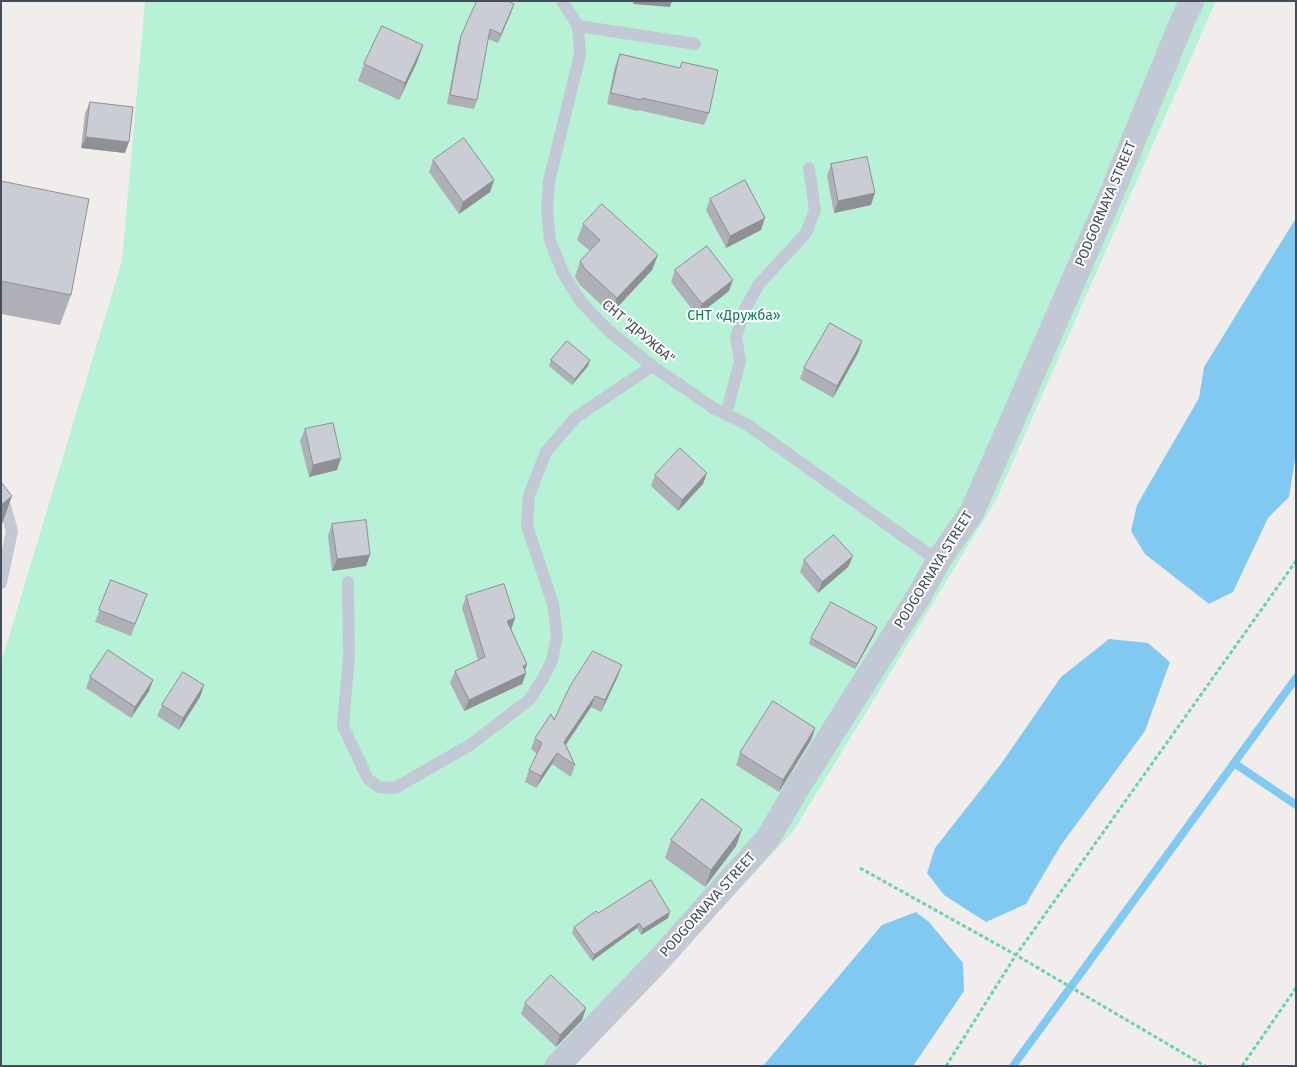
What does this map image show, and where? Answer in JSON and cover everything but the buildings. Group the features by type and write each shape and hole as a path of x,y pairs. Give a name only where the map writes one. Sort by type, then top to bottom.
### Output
{"street":[{"name":"PODGORNAYA STREET","path":"557,1066 658,962 768,838 798,787 920,594 938,561 972,512 1113,190 1192,1"}],"lane":[{"name":"СНТ \"ДРУЖБА\"","path":"562,1 578,26 580,56 549,181 547,209 550,240 564,273 581,302 609,330 652,366 715,409 748,425 938,561"},
{"path":"578,26 696,44"},
{"path":"726,414 740,361 736,337 745,309 759,284 806,233 815,210 809,168"},
{"path":"348,582 349,656 343,726 368,779 379,787 395,788 470,745 529,700 542,680 552,662 557,635 553,604 527,526 529,495 546,452 574,418 652,366"},
{"path":"1,496 6,506 12,531 1,583"}],"path":[{"path":"946,1066 1016,954 1296,561"},
{"path":"860,868 1016,954 1205,1066"},
{"path":"1242,1066 1296,988"}],"green space":[{"name":"СНТ «Дружба»","path":"145,1 1216,1 996,500 794,830 575,1066 1,1066 1,663 122,261"}],"water":[{"path":"1296,218 1296,453 1289,497 1268,518 1233,592 1209,604 1145,554 1131,531 1137,505 1199,398 1204,367"},
{"path":"1109,639 1148,643 1170,662 1145,731 1061,845 1026,904 986,922 944,895 927,873 935,848 1001,764 1061,677"},
{"path":"916,912 929,922 963,963 964,991 913,1066 763,1066 882,925"}],"waterway":[{"path":"1013,1066 1296,678"},
{"path":"1234,763 1296,805"}]}
